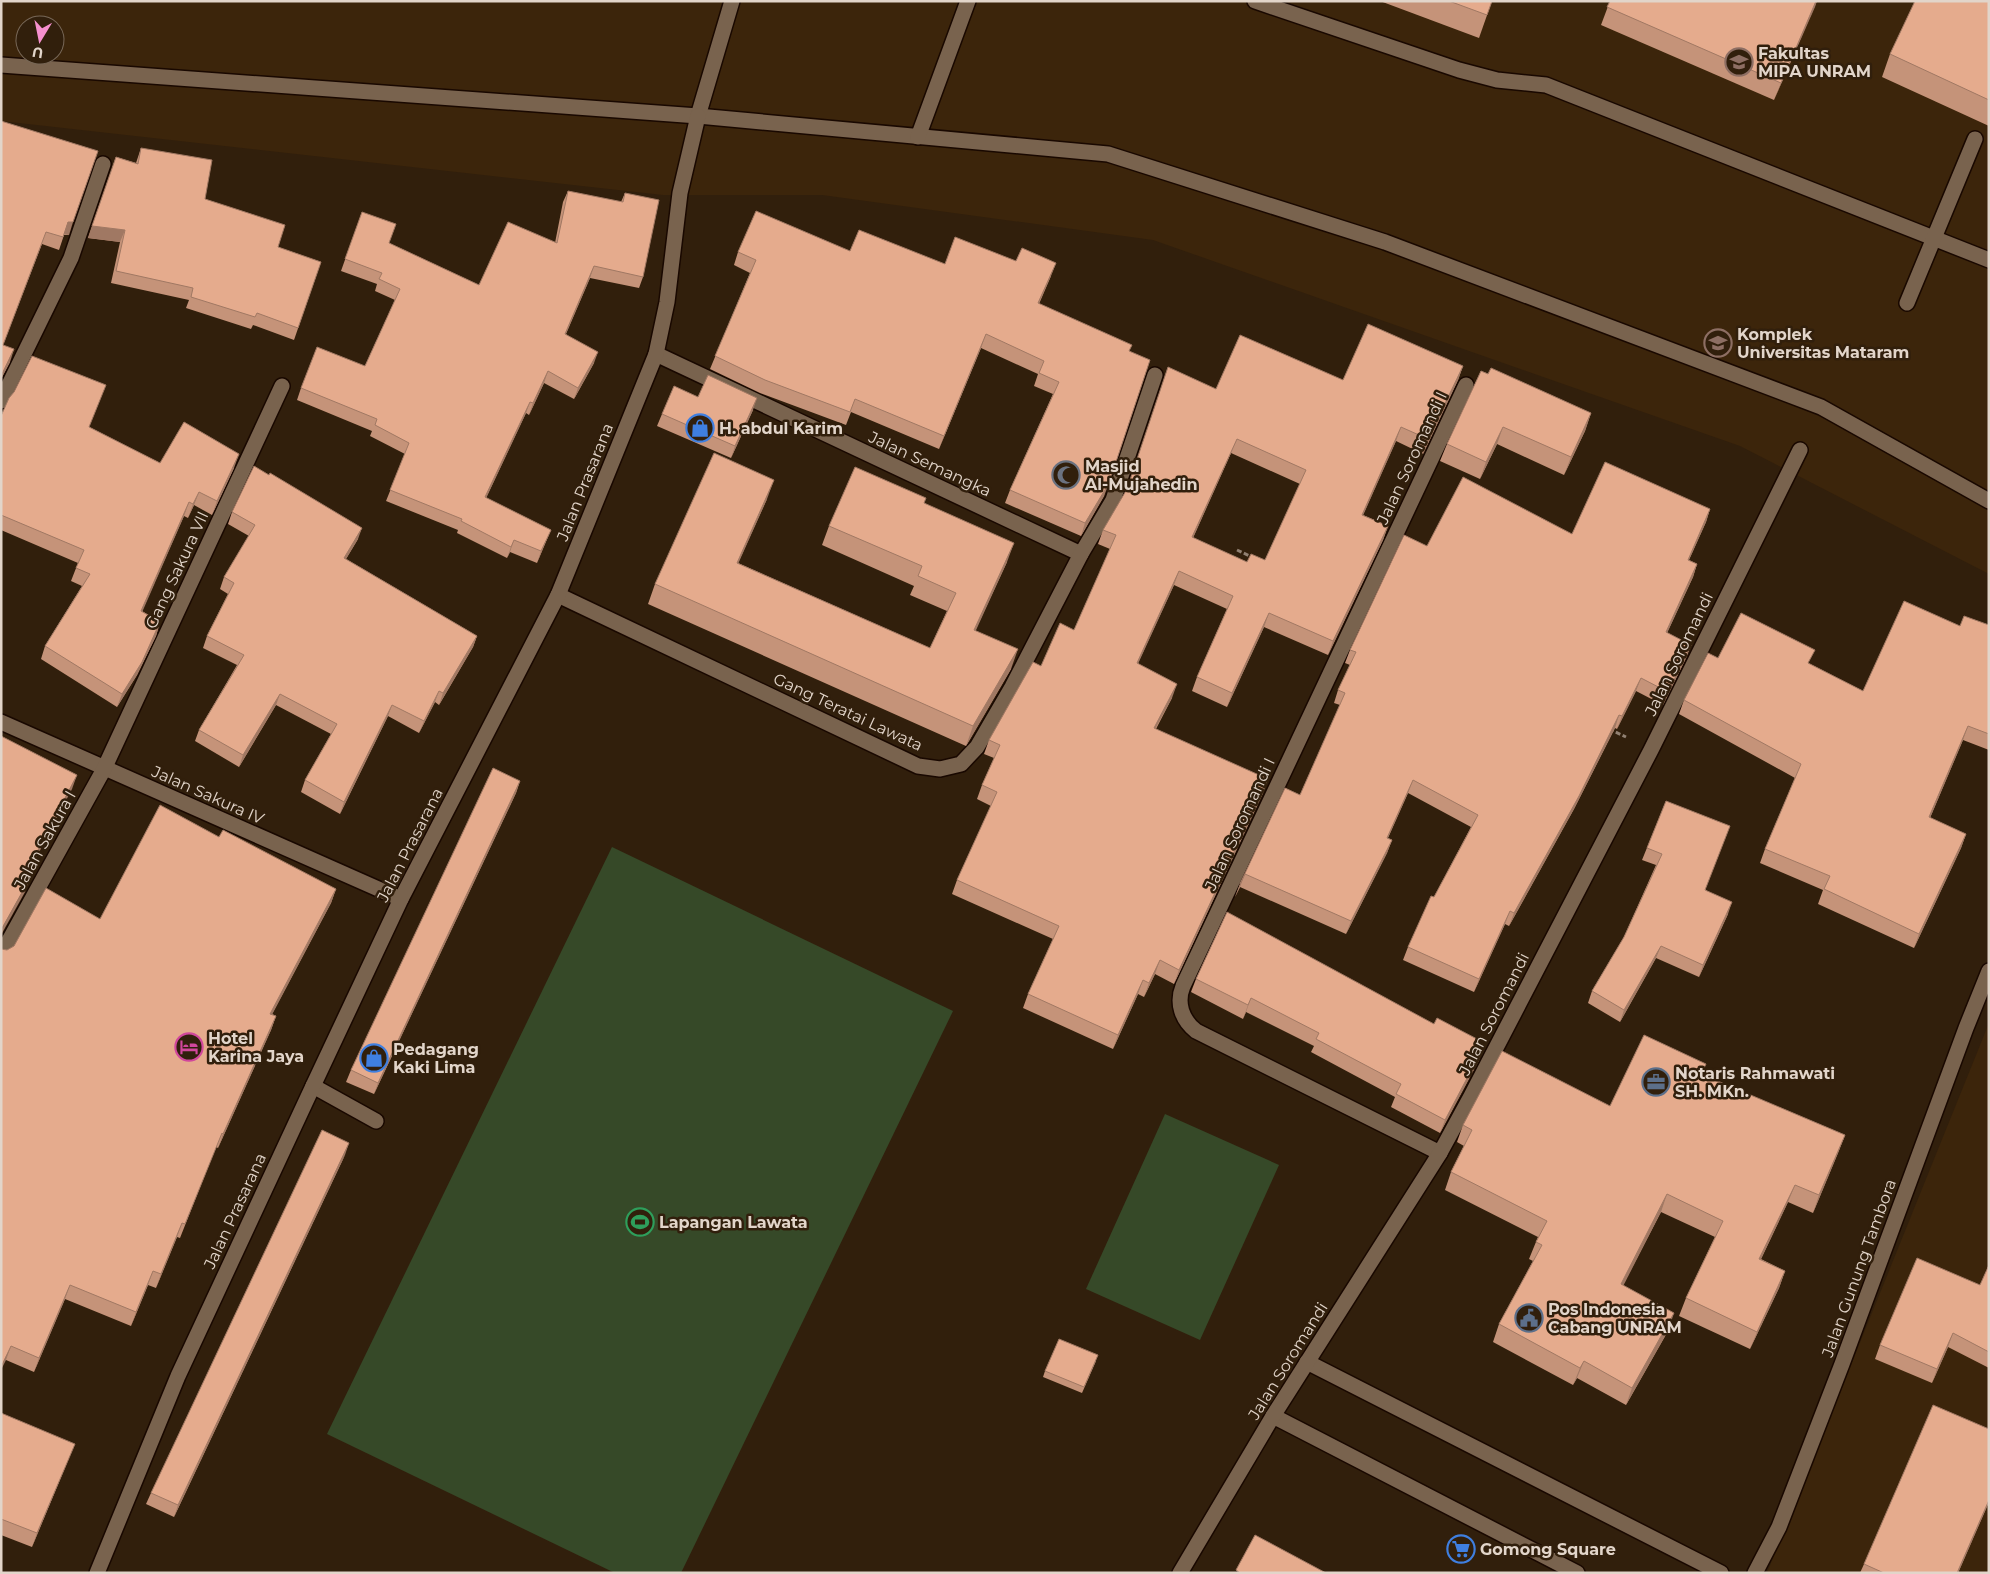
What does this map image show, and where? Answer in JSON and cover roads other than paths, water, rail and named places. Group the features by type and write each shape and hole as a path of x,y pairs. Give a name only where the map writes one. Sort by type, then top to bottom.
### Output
{"street":[{"name":"Jalan Prasarana","path":"96,1573 178,1376 401,899 558,595 656,354 667,302 680,193 698,116 732,1"},
{"path":"918,137 968,1"},
{"path":"1255,1 1459,70 1497,80 1546,85 1989,260"},
{"path":"1,65 698,116 1108,154 1385,242 1821,407 1989,500"},
{"path":"1907,303 1975,139"},
{"path":"1,401 71,258 103,164"},
{"name":"Jalan Semangka","path":"656,354 1081,554"},
{"name":"Gang Teratai Lawata","path":"558,595 918,766 940,769 961,764 977,747 1012,687 1081,554 1113,500 1155,376"},
{"name":"Jalan Soromandi I","path":"1440,1153 1196,1031 1186,1022 1180,1004 1183,986 1466,385"},
{"name":"Gang Sakura VII","path":"104,769 282,386"},
{"name":"Jalan Soromandi","path":"1180,1573 1273,1416 1440,1153 1472,1096 1651,750 1800,450"},
{"name":"Jalan Sakura IV","path":"1,722 401,899"},
{"name":"Jalan Sakura I","path":"1,955 104,769"},
{"name":"Jalan Gunung Tambora","path":"1756,1573 1779,1527 1989,971"},
{"path":"313,1086 376,1122"},
{"path":"1307,1362 1721,1573"},
{"path":"1273,1416 1577,1573"}],"place":[{"name":"Fakultas MIPA UNRAM","path":"1739,62"},
{"name":"Komplek Universitas Mataram","path":"1718,343"},
{"name":"H. abdul Karim","path":"700,428"},
{"name":"Masjid Al-Mujahedin","path":"1066,475"},
{"name":"Hotel Karina Jaya","path":"189,1047"},
{"name":"Pedagang Kaki Lima","path":"374,1058"},
{"name":"Notaris Rahmawati SH. MKn.","path":"1656,1082"},
{"name":"Lapangan Lawata","path":"640,1222"},
{"name":"Pos Indonesia Cabang UNRAM","path":"1529,1318"},
{"name":"Gomong Square","path":"1461,1549"}]}
